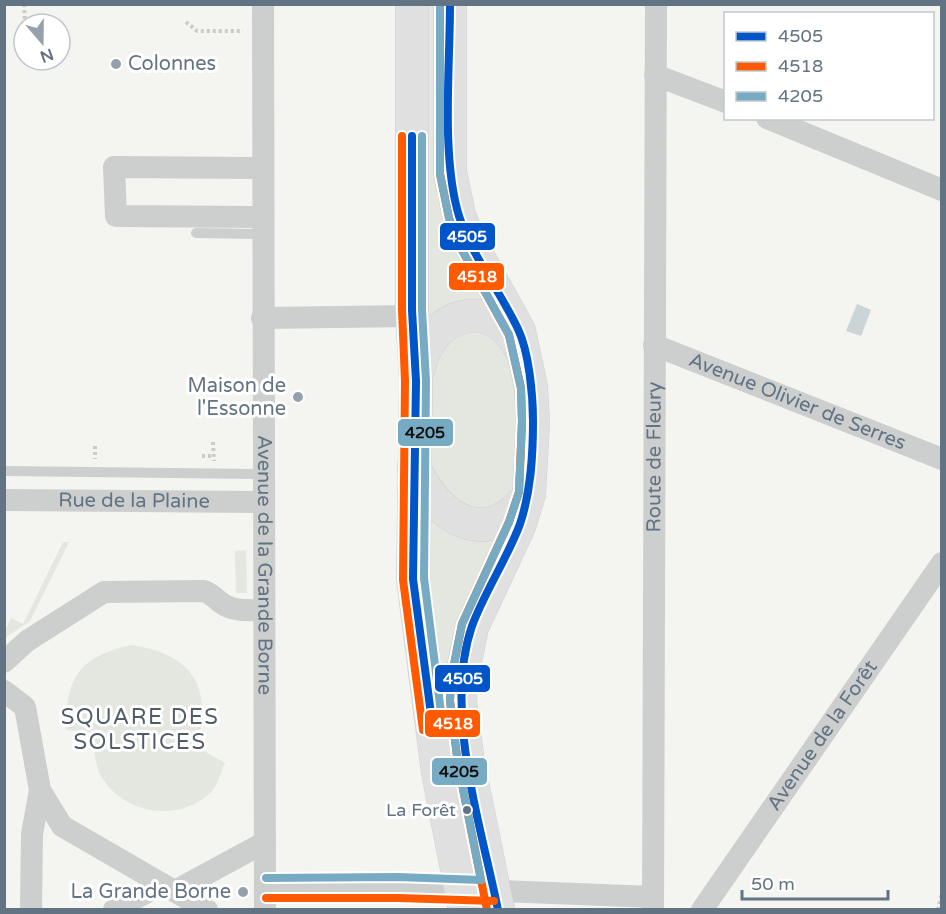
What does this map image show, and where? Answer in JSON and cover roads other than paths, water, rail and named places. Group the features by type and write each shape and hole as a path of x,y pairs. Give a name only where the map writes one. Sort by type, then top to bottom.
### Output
{"main road":[{"path":"412,4 412,316 416,381 415,599 438,772 462,899"},
{"path":"450,4 450,172 459,215 483,271 510,313 526,357 533,422 530,494 519,526 472,627 461,680 460,701 468,763 496,900"},
{"path":"416,381 421,356 429,339 451,320 466,316 480,317 504,328 514,337 526,357"},
{"path":"414,467 424,490 440,507 455,519 475,525 491,524 506,518 519,509 530,494"}],"street":[{"name":"Avenue de la Grande Borne","path":"263,4 262,318 266,899"},
{"name":"Route de Fleury","path":"653,903 656,4"},
{"path":"655,75 724,101"},
{"path":"772,120 942,190"},
{"path":"263,168 114,167 116,216 263,225"},
{"path":"262,318 412,316"},
{"name":"Avenue Olivier de Serres","path":"654,345 942,459"},
{"name":"Rue de la Plaine","path":"4,500 263,502"},
{"name":"Avenue de la Forêt","path":"702,909 942,563"},
{"path":"4,662 27,641 104,592 204,591 236,610 264,610"},
{"path":"4,691 25,707 40,789 62,826 207,909"},
{"path":"31,909 32,834 40,789"},
{"path":"114,909 169,887 265,842"},
{"path":"266,899 310,886 462,899 653,903"}],"lane":[{"path":"196,233 263,225"},
{"path":"4,471 264,474"}],"place":[{"name":"Colonnes","path":"116,64"},
{"name":"Maison de l'Essonne","path":"298,397"},
{"name":"La Forêt","path":"467,810"},
{"name":"La Grande Borne","path":"243,892"}],"district":[{"name":"SQUARE DES SOLSTICES","path":"140,730"}]}
